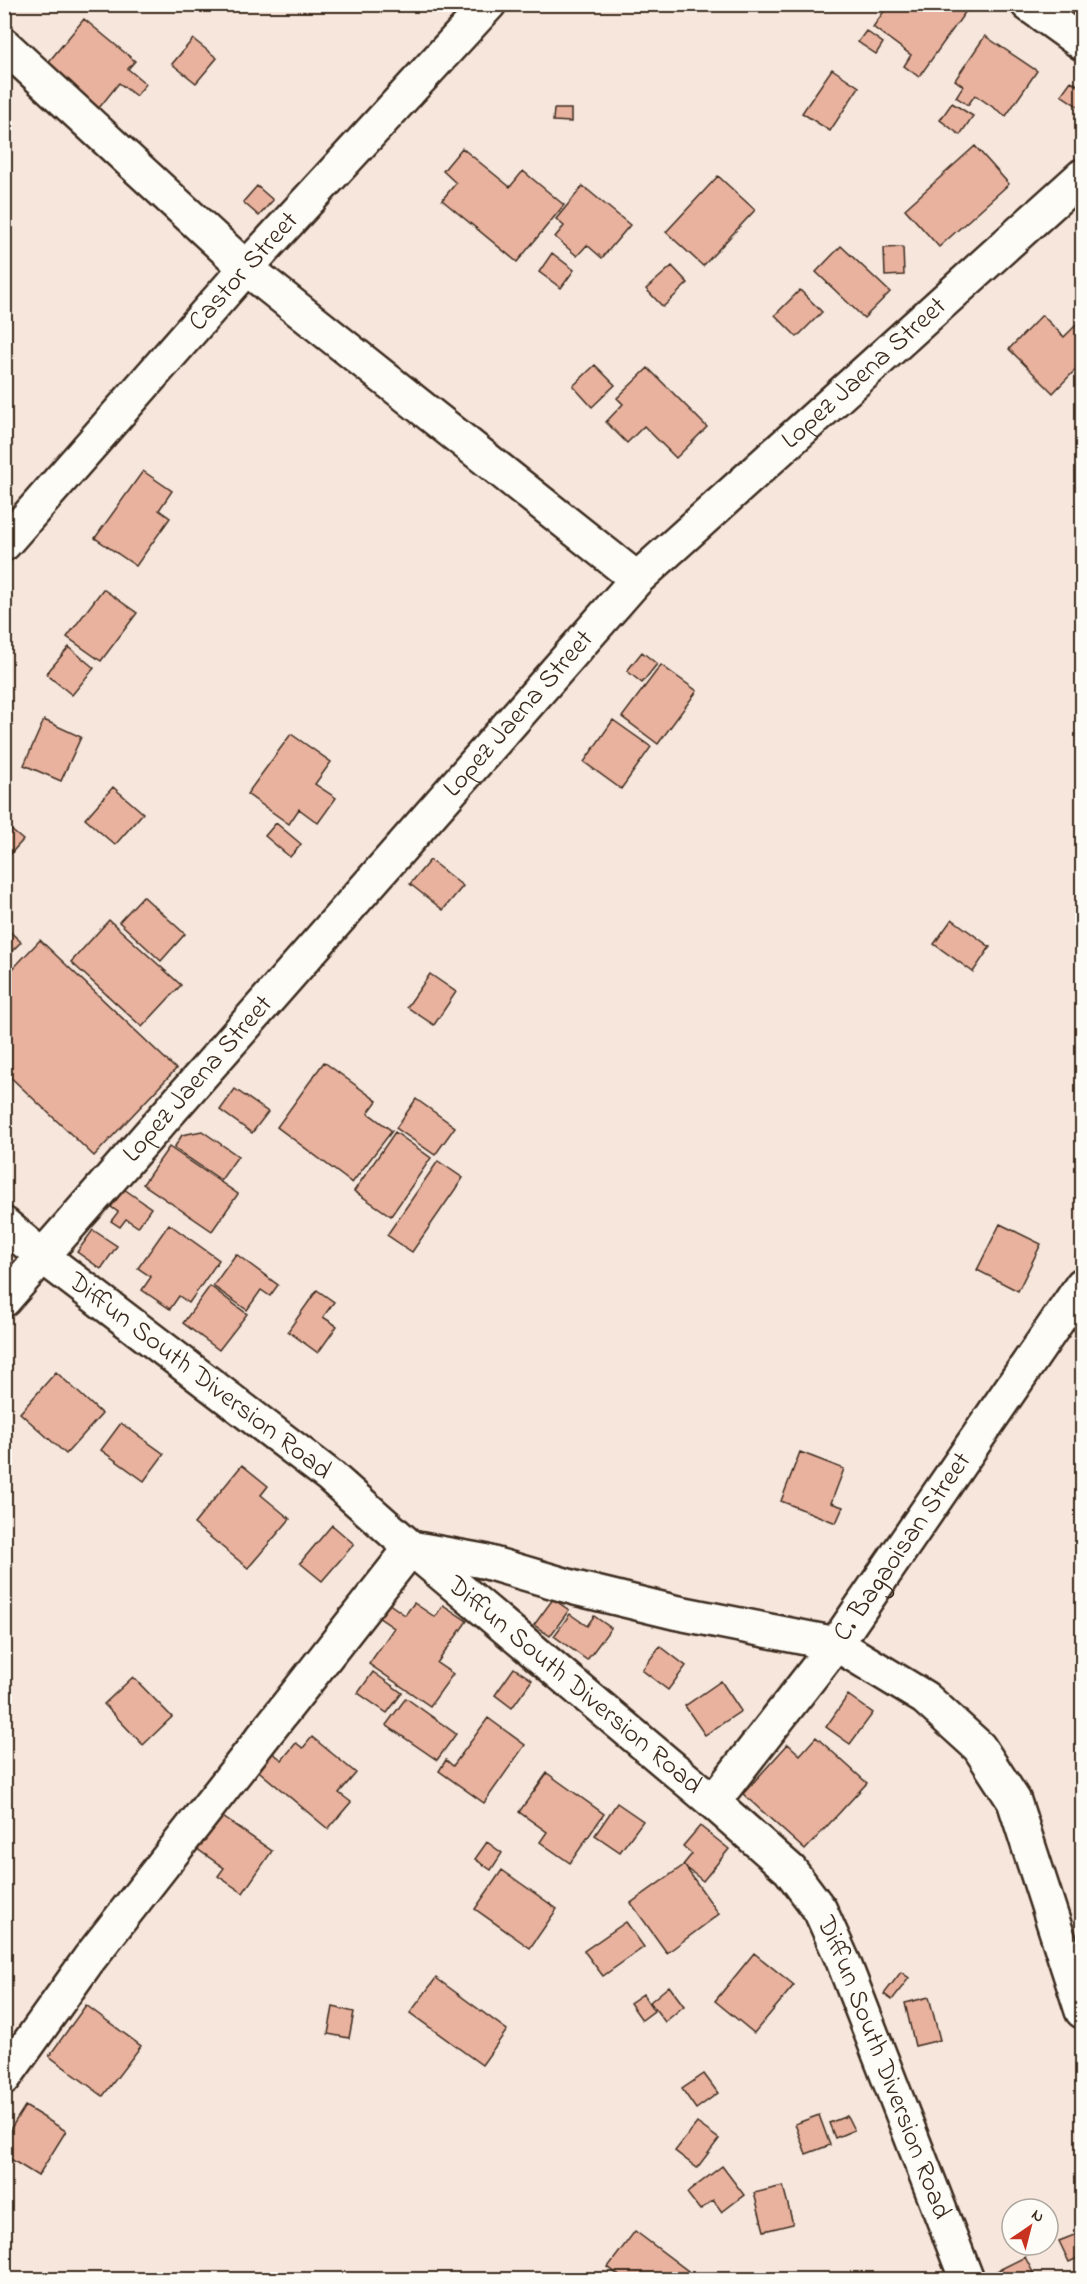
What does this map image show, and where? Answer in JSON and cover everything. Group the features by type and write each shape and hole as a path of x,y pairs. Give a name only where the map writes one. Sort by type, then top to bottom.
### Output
{"street":[{"name":"Castor Street","path":"4,544 246,268 489,4"},
{"path":"1028,4 1083,43"},
{"path":"4,45 246,268 636,579"},
{"name":"Lopez Jaena Street","path":"4,1300 636,579 1083,176"},
{"name":"Diffun South Diversion Road","path":"4,1224 42,1256 330,1476 411,1548 713,1802 790,1870 820,1910 843,1960 967,2280"},
{"name":"C. Bagaoisan Street","path":"713,1802 836,1644 1083,1285"},
{"path":"4,2078 89,1959 411,1548 483,1561 575,1588 674,1612 836,1644 925,1698 979,1747 1014,1801 1083,2011"}],"building":[{"path":"889,4 971,4 919,77 904,66 911,55 873,27"},
{"path":"84,19 135,61 128,69 146,84 136,96 119,83 99,108 46,65"},
{"path":"866,31 883,43 876,54 858,42"},
{"path":"985,36 1037,71 1006,116 975,95 968,105 956,97 963,86 955,80"},
{"path":"193,39 217,58 196,83 172,64"},
{"path":"832,69 859,87 830,131 802,113"},
{"path":"1071,81 1082,88 1082,109 1061,95"},
{"path":"952,103 973,116 960,135 940,120"},
{"path":"554,109 571,109 571,122 553,121"},
{"path":"975,146 1009,184 939,247 905,209"},
{"path":"462,148 510,187 523,171 564,205 517,262 442,200 456,183 443,171"},
{"path":"718,176 755,210 703,266 666,232"},
{"path":"257,186 273,200 259,216 243,202"},
{"path":"583,186 630,225 602,258 587,245 577,256 555,237 564,226 556,219"},
{"path":"841,246 890,292 864,318 816,272"},
{"path":"903,247 904,275 885,276 884,248"},
{"path":"552,253 574,270 561,288 539,272"},
{"path":"672,266 688,283 663,307 646,289"},
{"path":"800,290 822,312 797,337 775,315"},
{"path":"1042,315 1064,337 1078,323 1082,328 1082,363 1053,393 1009,349"},
{"path":"595,365 615,385 592,407 573,386"},
{"path":"648,368 707,427 676,458 644,426 627,443 606,422 623,404 617,398"},
{"path":"143,471 172,491 159,510 170,518 136,566 95,538"},
{"path":"103,589 137,613 101,661 67,637"},
{"path":"69,647 94,668 72,695 46,674"},
{"path":"642,652 657,664 642,683 627,671"},
{"path":"661,665 697,691 658,744 622,717"},
{"path":"44,720 81,737 61,781 24,765"},
{"path":"613,720 651,747 621,789 584,762"},
{"path":"291,734 331,762 315,784 336,798 318,823 299,809 289,824 247,794"},
{"path":"113,787 143,813 115,845 85,819"},
{"path":"276,823 301,844 290,857 265,836"},
{"path":"4,824 23,840 4,861"},
{"path":"430,860 463,886 443,910 410,884"},
{"path":"143,896 185,934 161,961 119,922"},
{"path":"952,919 990,947 973,972 934,944"},
{"path":"109,920 181,985 142,1027 71,962"},
{"path":"4,926 21,942 4,959"},
{"path":"40,940 176,1069 94,1156 4,1071 4,978"},
{"path":"430,974 456,992 434,1025 407,1007"},
{"path":"324,1062 377,1101 368,1113 392,1131 352,1183 277,1127"},
{"path":"235,1089 268,1112 252,1133 220,1110"},
{"path":"416,1099 455,1127 435,1155 396,1128"},
{"path":"202,1131 238,1156 221,1180 174,1148 182,1135"},
{"path":"395,1132 431,1158 391,1216 354,1191"},
{"path":"169,1147 238,1194 212,1231 143,1184"},
{"path":"438,1161 463,1178 412,1252 387,1235"},
{"path":"124,1189 151,1208 138,1227 126,1219 120,1227 111,1221 118,1212 111,1207"},
{"path":"169,1224 219,1260 189,1303 179,1296 170,1309 142,1290 151,1277 138,1268"},
{"path":"1000,1224 1041,1244 1018,1291 977,1270"},
{"path":"93,1230 117,1246 101,1269 77,1252"},
{"path":"236,1254 278,1285 270,1296 261,1290 247,1310 213,1286"},
{"path":"210,1286 247,1314 219,1350 183,1323"},
{"path":"317,1290 334,1302 323,1317 337,1326 318,1353 288,1331"},
{"path":"56,1372 102,1414 66,1454 20,1413"},
{"path":"121,1423 164,1454 144,1481 101,1450"},
{"path":"800,1452 844,1469 831,1503 843,1507 836,1523 781,1501"},
{"path":"242,1465 268,1486 261,1495 290,1519 248,1568 194,1524"},
{"path":"332,1525 354,1544 322,1581 300,1563"},
{"path":"553,1599 569,1610 550,1636 534,1625"},
{"path":"388,1603 405,1615 414,1603 435,1617 443,1605 467,1621 437,1663 453,1674 430,1706 369,1664 394,1628 378,1617"},
{"path":"570,1614 587,1626 594,1616 611,1628 587,1660 554,1636"},
{"path":"660,1646 686,1666 668,1690 642,1670"},
{"path":"514,1668 532,1680 512,1708 495,1695"},
{"path":"373,1672 402,1693 387,1713 358,1693"},
{"path":"133,1677 172,1717 143,1745 104,1704"},
{"path":"721,1681 741,1711 705,1735 685,1706"},
{"path":"848,1695 873,1713 850,1744 826,1727"},
{"path":"406,1698 456,1734 437,1760 386,1725"},
{"path":"488,1718 525,1745 484,1803 439,1771 446,1760 453,1766"},
{"path":"312,1737 356,1773 339,1793 351,1802 328,1829 255,1768 270,1751 282,1760 296,1743 303,1748"},
{"path":"816,1737 867,1783 805,1850 743,1794 788,1744 800,1755"},
{"path":"547,1773 604,1814 570,1863 540,1842 547,1832 519,1812"},
{"path":"617,1803 643,1821 620,1852 595,1835"},
{"path":"217,1813 272,1851 243,1893 218,1876 224,1868 193,1846"},
{"path":"700,1826 729,1849 703,1881 683,1865 692,1854 683,1846"},
{"path":"487,1842 502,1853 491,1870 475,1859"},
{"path":"684,1865 719,1914 667,1953 631,1903"},
{"path":"502,1870 557,1909 530,1948 475,1909"},
{"path":"626,1922 644,1947 603,1976 584,1951"},
{"path":"754,1953 794,1985 754,2033 715,2001"},
{"path":"901,1972 909,1978 892,2000 884,1994"},
{"path":"436,1978 507,2030 482,2065 410,2013"},
{"path":"669,1986 684,2006 665,2022 650,2002"},
{"path":"643,1994 654,2011 642,2020 630,2003"},
{"path":"929,1997 940,2040 915,2046 905,2003"},
{"path":"86,2005 141,2046 103,2096 49,2056"},
{"path":"333,2007 354,2012 349,2038 328,2034"},
{"path":"704,2074 718,2093 696,2109 682,2089"},
{"path":"25,2106 66,2131 38,2176 4,2155 4,2139"},
{"path":"819,2115 830,2145 806,2154 795,2124"},
{"path":"847,2116 854,2130 835,2138 829,2123"},
{"path":"697,2123 719,2139 697,2168 675,2151"},
{"path":"722,2166 744,2195 722,2212 713,2200 700,2210 687,2193"},
{"path":"783,2186 793,2224 764,2231 754,2193"},
{"path":"635,2231 688,2271 681,2280 625,2280 608,2267"},
{"path":"1082,2232 1082,2256 1069,2262 1060,2241"},
{"path":"1025,2257 1037,2280 993,2280 991,2274"}]}
